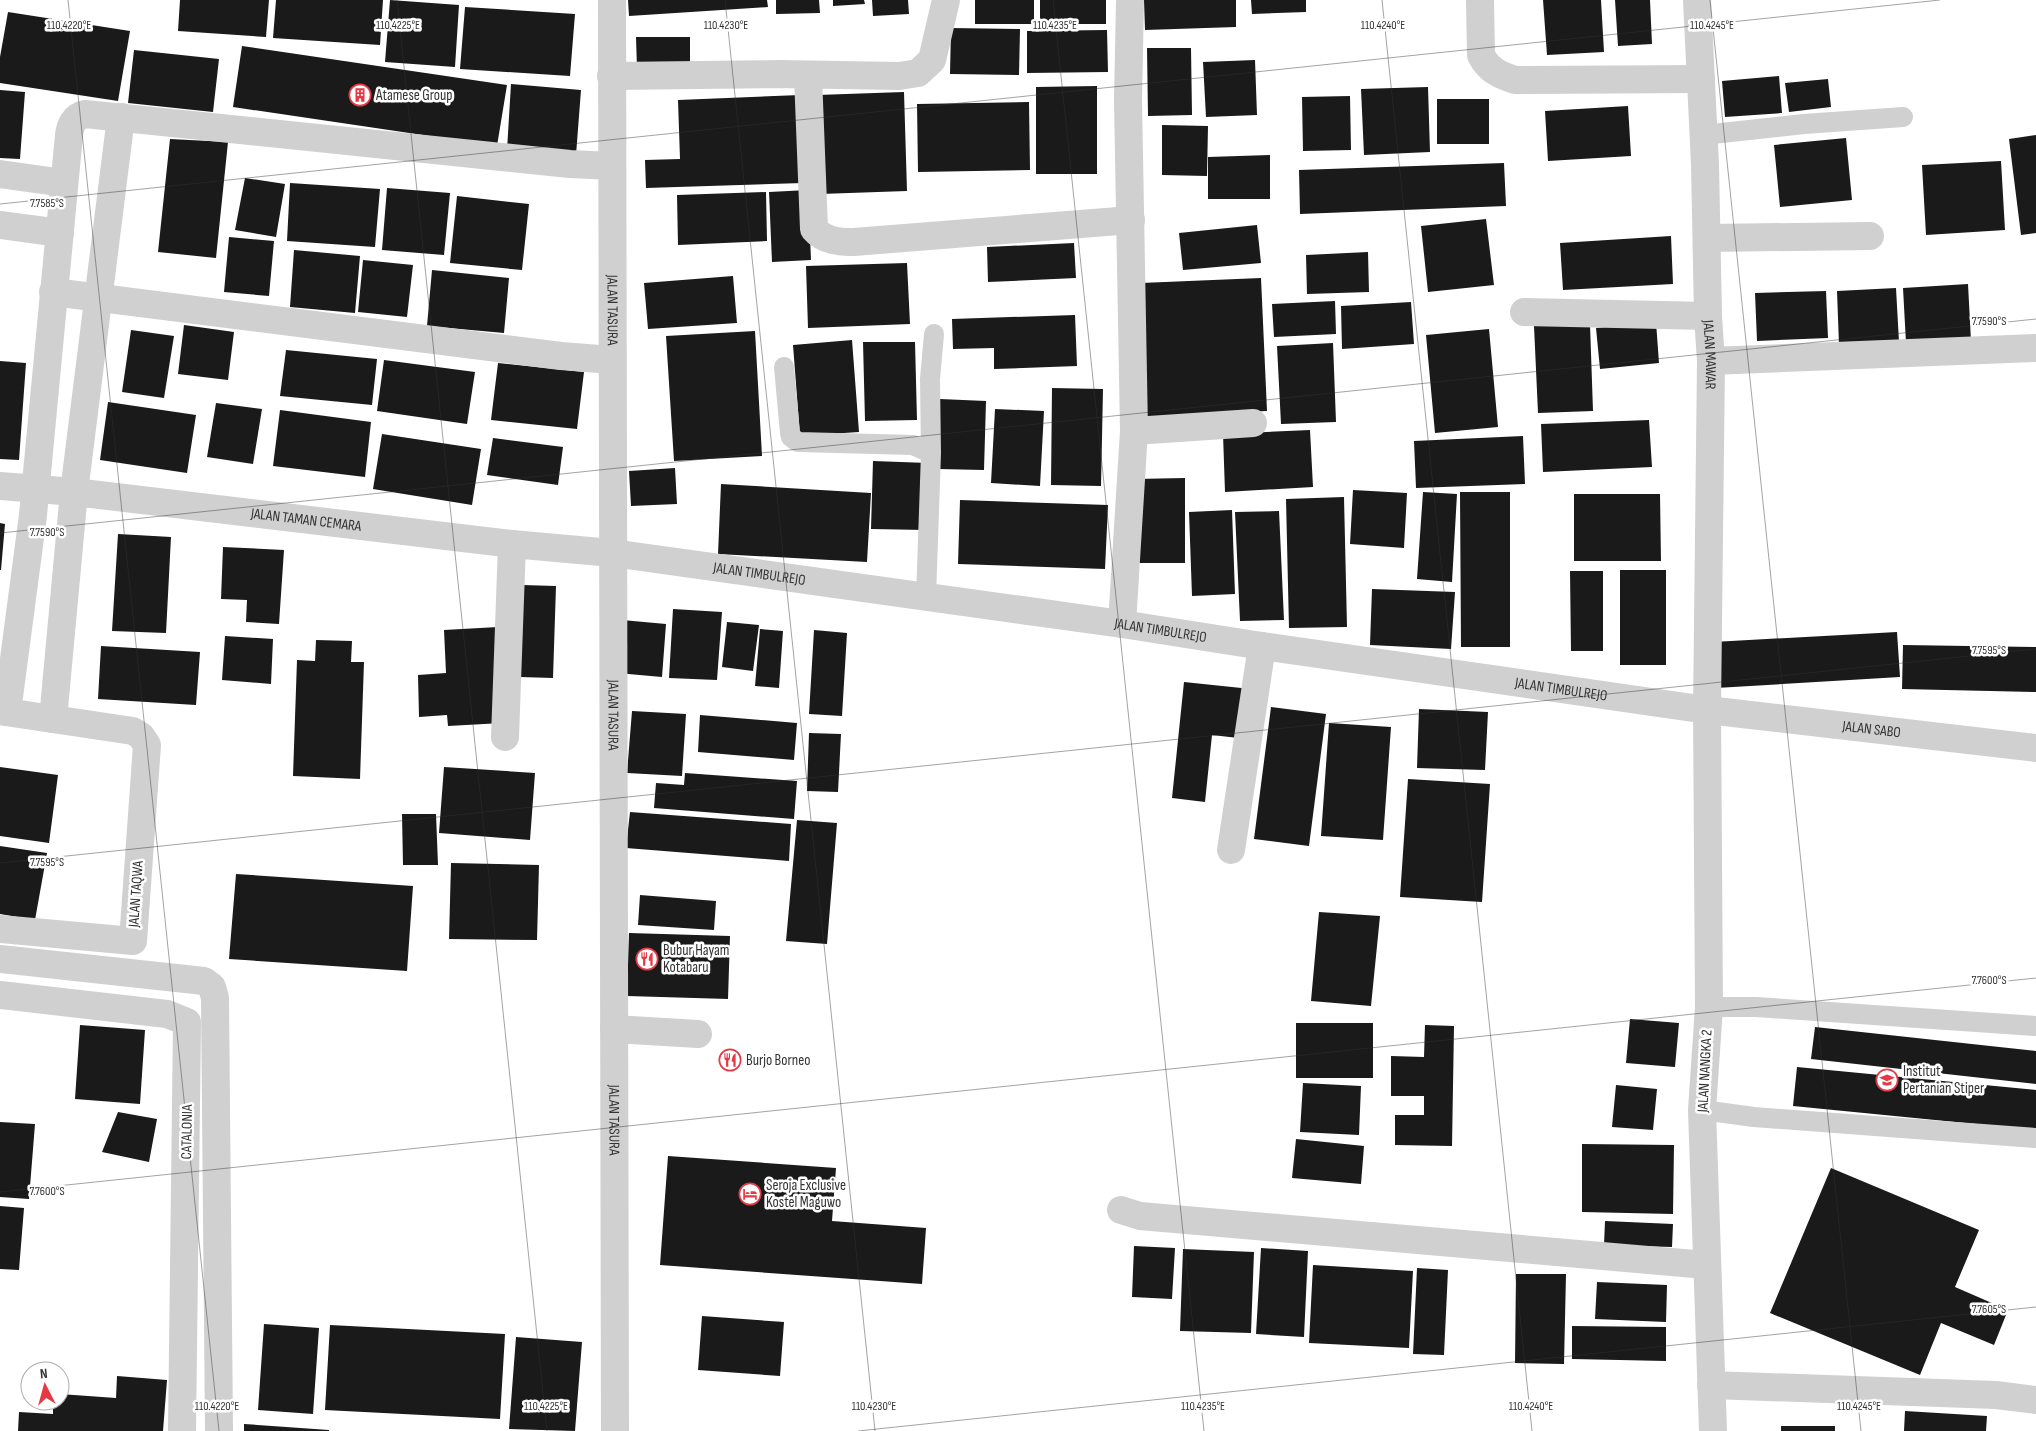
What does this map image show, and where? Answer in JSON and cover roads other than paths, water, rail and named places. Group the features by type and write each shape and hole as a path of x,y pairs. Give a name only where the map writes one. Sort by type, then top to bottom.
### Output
{"street":[{"name":"JALAN TASURA","path":"612,0 615,1431"},
{"path":"612,76 899,76 918,72 932,60 946,0"},
{"path":"1122,624 1134,431 1128,100 1130,0"},
{"path":"1480,0 1481,55 1485,63 1492,70 1503,76 1515,80 1701,79"},
{"name":"JALAN MAWAR","path":"1698,0 1708,316 1712,361 1708,710"},
{"path":"808,76 814,229 821,236 841,242 854,242 1131,220"},
{"path":"121,117 74,492 53,719 3,711 35,490 64,183 70,129 76,118 85,114 121,117 570,164 612,166"},
{"path":"0,174 64,183"},
{"path":"0,225 60,233"},
{"path":"1707,238 1870,236"},
{"path":"54,292 561,356 612,360"},
{"path":"1524,312 1708,316"},
{"path":"1712,361 2036,348"},
{"path":"1134,431 1253,423"},
{"name":"JALAN TAMAN CEMARA","path":"0,486 74,492 512,544 612,552"},
{"path":"505,737 512,544"},
{"name":"JALAN TIMBULREJO","path":"612,552 926,598 1122,624 1708,710"},
{"path":"1232,850 1262,646"},
{"name":"JALAN SABO","path":"1708,710 2036,748"},
{"name":"JALAN NANGKA 2","path":"1708,710 1709,1007 1702,1110 1713,1431"},
{"name":"JALAN TAQWA","path":"0,929 133,941 147,745 142,736 133,731 53,719"},
{"path":"0,959 204,981 212,987 215,998 219,1431"},
{"name":"CATALONIA","path":"0,996 167,1014 187,1022 182,1431"},
{"path":"614,1029 698,1034"},
{"path":"1122,1210 1140,1216 1706,1265"},
{"path":"1711,1385 1996,1395 2036,1400"}],"lane":[{"path":"1703,135 1804,124 1903,117"},
{"path":"926,598 931,452 930,379 934,334"},
{"path":"784,367 790,433 791,437 798,442 913,445 931,452"},
{"path":"1709,1007 1756,1007 2036,1026"},
{"path":"1702,1110 1754,1117 2036,1138"}],"place":[{"name":"Atamese Group","path":"360,95"},
{"name":"Bubur Hayam Kotabaru","path":"647,959"},
{"name":"Burjo Borneo","path":"730,1060"},
{"name":"Institut Pertanian Stiper","path":"1887,1080"},
{"name":"Seroja Exclusive Kostel Maguwo","path":"750,1194"}]}
